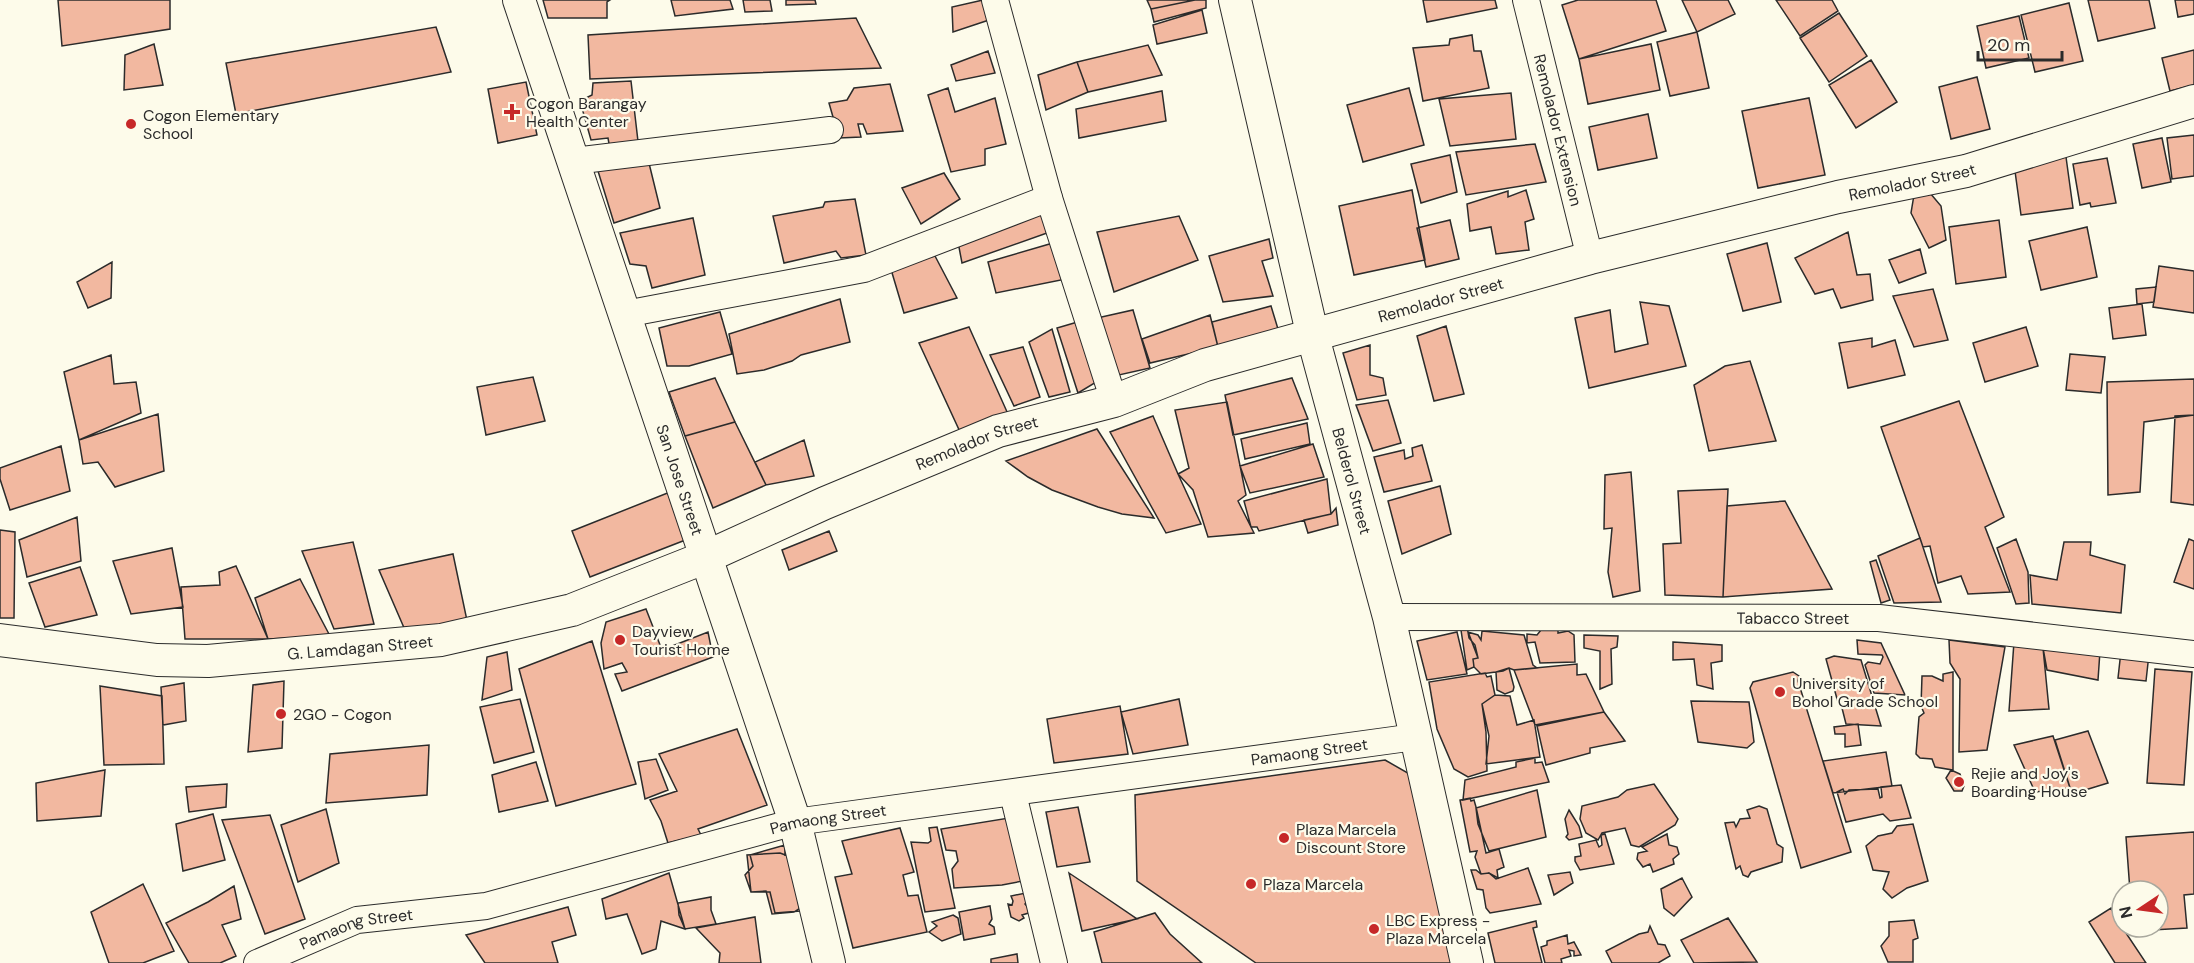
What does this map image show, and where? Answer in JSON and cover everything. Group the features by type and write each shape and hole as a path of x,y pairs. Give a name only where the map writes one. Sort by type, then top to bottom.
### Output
{"street":[{"name":"San Jose Street","path":"519,0 795,822 829,963"},
{"path":"995,0 1049,198 1114,401"},
{"name":"Belderol Street","path":"1235,0 1313,337 1389,616 1467,963"},
{"name":"Remolador Extension","path":"1526,0 1590,258"},
{"name":"Remolador Street","path":"706,557 825,503 998,431 1114,401 1205,365 1313,337 1590,258 1838,197 1966,171 2194,101"},
{"path":"574,162 831,130"},
{"path":"625,314 864,269 1049,198"},
{"name":"G. Lamdagan Street","path":"0,640 157,660 208,661 441,640 572,609 706,557"},
{"name":"Tabacco Street","path":"1389,616 1879,618 2194,654"},
{"name":"Pamaong Street","path":"257,963 357,921 486,906 795,822 1013,794 1415,737"},
{"path":"1013,794 1054,963"}],"building":[{"path":"58,0 170,0 170,29 62,46"},
{"path":"543,0 610,0 607,2 607,18 548,18"},
{"path":"671,0 730,0 733,9 675,16"},
{"path":"743,0 770,0 772,11 745,12"},
{"path":"786,0 815,0 816,4 786,5"},
{"path":"983,0 992,19 953,32 952,7"},
{"path":"1147,0 1195,0 1151,9"},
{"path":"1206,0 1206,8 1154,22 1151,9"},
{"path":"1423,0 1495,0 1497,8 1427,22"},
{"path":"1578,0 1656,0 1666,31 1579,59 1562,5"},
{"path":"1682,0 1728,0 1735,14 1697,32"},
{"path":"1776,0 1832,0 1838,11 1800,36"},
{"path":"2088,0 2149,0 2155,28 2098,41"},
{"path":"2175,0 2194,0 2194,14 2178,17"},
{"path":"2069,3 2083,61 2035,72 2021,15"},
{"path":"1202,10 1207,33 1157,44 1153,25"},
{"path":"1839,13 1867,56 1829,82 1800,38"},
{"path":"2019,16 2029,58 1986,68 1977,26"},
{"path":"856,18 881,68 590,79 588,35"},
{"path":"436,27 451,72 236,114 226,63"},
{"path":"1697,32 1709,88 1670,96 1657,42"},
{"path":"1472,35 1474,51 1481,51 1489,88 1423,101 1413,48 1449,45 1450,39"},
{"path":"154,44 163,85 124,90 125,55"},
{"path":"1651,44 1660,90 1588,104 1579,59"},
{"path":"1148,45 1162,75 1088,92 1077,62"},
{"path":"2194,50 2194,85 2170,91 2162,58"},
{"path":"988,51 995,73 956,81 951,65"},
{"path":"1871,60 1897,102 1856,128 1829,85"},
{"path":"1077,62 1088,92 1046,110 1038,75"},
{"path":"1977,77 1990,129 1951,139 1939,87"},
{"path":"631,81 639,150 610,149 608,138 591,140 580,101 592,95 593,83"},
{"name":"Cogon Barangay Health Center","path":"526,82 537,135 498,143 488,89"},
{"path":"890,84 903,131 867,134 863,124 858,124 861,137 839,138 829,103 847,100 854,88"},
{"path":"948,88 955,112 995,98 1006,144 985,149 985,165 951,172 928,95"},
{"path":"1409,88 1424,145 1363,162 1347,105"},
{"path":"1162,91 1166,121 1079,138 1076,109"},
{"path":"1511,93 1516,139 1450,146 1439,99"},
{"path":"1809,98 1825,175 1758,188 1742,111"},
{"path":"1648,114 1657,158 1598,170 1589,127"},
{"path":"2194,135 2194,176 2172,179 2167,138"},
{"path":"2162,138 2171,182 2142,188 2133,144"},
{"path":"1535,144 1546,182 1466,195 1456,152"},
{"path":"647,155 660,208 614,223 598,171"},
{"path":"1450,155 1457,192 1421,203 1411,164"},
{"path":"2066,157 2073,208 2021,215 2014,164"},
{"path":"2107,158 2116,203 2091,207 2090,203 2080,205 2073,164"},
{"path":"944,173 960,199 921,224 902,188"},
{"path":"1412,190 1425,260 1354,275 1339,206"},
{"path":"1526,190 1534,219 1525,222 1529,250 1496,254 1491,227 1470,231 1467,204 1508,191 1508,197"},
{"path":"1930,193 1941,206 1946,240 1929,248 1911,213 1914,195"},
{"path":"855,199 866,255 841,258 836,251 784,263 773,216 823,207 825,202"},
{"path":"1040,208 1047,233 962,263 958,242"},
{"path":"1179,216 1198,260 1114,292 1097,232"},
{"path":"693,218 705,275 652,288 646,266 630,264 620,233"},
{"path":"1450,220 1459,259 1426,267 1417,228"},
{"path":"1999,220 2006,277 1956,284 1949,227"},
{"path":"2087,227 2097,277 2041,290 2029,241"},
{"path":"1848,232 1857,275 1870,274 1873,300 1841,308 1833,289 1815,294 1795,258"},
{"path":"1269,239 1273,258 1262,261 1273,296 1223,302 1209,256"},
{"path":"1053,243 1066,279 996,293 988,262"},
{"path":"1767,243 1781,302 1743,311 1727,254"},
{"path":"1920,249 1926,273 1899,283 1889,260"},
{"path":"935,256 957,298 904,313 890,266"},
{"path":"112,262 111,298 88,308 77,282"},
{"path":"2159,266 2194,271 2194,313 2153,307"},
{"path":"2156,287 2154,302 2137,304 2136,289"},
{"path":"1933,289 1948,340 1914,347 1893,296"},
{"path":"840,299 850,342 801,355 792,361 764,370 737,374 729,334"},
{"path":"1640,302 1669,306 1686,366 1589,388 1575,318 1610,310 1615,352 1648,344"},
{"path":"2142,304 2146,335 2113,339 2109,308"},
{"path":"1271,306 1278,329 1218,347 1212,322"},
{"path":"1133,310 1150,368 1119,375 1097,318"},
{"path":"720,312 732,354 689,366 667,366 659,328"},
{"path":"1210,315 1218,347 1150,363 1142,339"},
{"path":"1081,321 1098,381 1078,393 1057,328"},
{"path":"1446,326 1464,394 1434,401 1417,336"},
{"path":"969,327 1008,414 961,434 919,343"},
{"path":"2026,327 2038,366 1985,382 1973,343"},
{"path":"1052,329 1070,392 1049,397 1029,342"},
{"path":"1872,338 1872,347 1895,340 1905,375 1848,388 1839,343"},
{"path":"1370,345 1370,375 1383,378 1386,395 1357,400 1343,353"},
{"path":"1023,347 1040,397 1014,406 990,355"},
{"path":"2070,354 2105,357 2101,393 2066,390"},
{"path":"111,355 114,384 136,382 141,413 79,440 64,372"},
{"path":"1750,361 1776,441 1709,451 1694,385 1725,366"},
{"path":"533,377 545,421 486,435 477,387"},
{"path":"715,378 735,422 685,436 669,392"},
{"path":"1292,378 1308,419 1233,435 1225,395"},
{"path":"2194,379 2194,415 2144,422 2140,492 2108,495 2107,382"},
{"path":"1388,400 1401,443 1373,451 1356,405"},
{"path":"1959,401 2004,517 1985,527 2010,592 1968,594 1961,576 1938,583 1930,546 1923,547 1881,427"},
{"path":"1227,402 1246,495 1238,501 1254,533 1208,537 1193,490 1178,474 1189,468 1175,410"},
{"path":"158,414 164,471 115,487 98,462 83,464 79,440"},
{"path":"2194,415 2194,505 2171,502 2175,416"},
{"path":"1153,416 1201,524 1166,533 1110,432"},
{"path":"735,422 766,485 713,508 685,436"},
{"path":"1307,423 1310,444 1245,459 1241,439"},
{"path":"1097,429 1154,518 1122,514 1052,490 1028,477 1006,461"},
{"path":"804,440 814,476 766,485 755,462"},
{"path":"1313,444 1324,477 1250,493 1240,466"},
{"path":"1422,445 1432,481 1384,492 1374,457 1404,450 1405,459 1413,456 1412,448"},
{"path":"61,446 70,491 10,510 0,479 0,468"},
{"path":"1631,472 1640,591 1613,597 1608,572 1612,528 1604,529 1605,475"},
{"path":"1327,479 1331,514 1259,531 1257,527 1251,527 1244,501"},
{"path":"1440,486 1451,534 1402,554 1388,501"},
{"path":"1728,489 1723,597 1665,595 1663,544 1681,543 1678,491"},
{"path":"670,492 688,539 590,577 572,531"},
{"path":"1785,501 1832,589 1723,597 1727,506"},
{"path":"1336,508 1338,525 1308,533 1304,520 1331,514"},
{"path":"77,517 81,561 27,577 19,540"},
{"path":"0,530 15,532 14,618 0,618"},
{"path":"829,531 837,551 789,570 782,550"},
{"path":"1920,538 1941,602 1894,603 1878,556"},
{"path":"2016,539 2028,572 2029,603 2016,604 1997,548"},
{"path":"2189,539 2194,541 2194,589 2174,582"},
{"path":"353,542 374,624 334,629 302,551"},
{"path":"2064,542 2091,542 2090,555 2125,565 2121,613 2032,604 2030,575 2057,580"},
{"path":"172,548 183,607 131,614 113,561"},
{"path":"453,554 469,630 408,637 379,570"},
{"path":"1876,560 1890,600 1881,603 1870,562"},
{"path":"236,566 268,639 185,639 181,587 220,585 219,572"},
{"path":"80,567 97,615 45,627 29,583"},
{"path":"300,579 330,636 268,639 255,598"},
{"path":"646,609 662,650 708,632 713,657 622,691 615,674 627,672 622,663 604,669 601,643 606,622"},
{"path":"1467,629 1478,658 1473,659 1474,667 1467,670 1461,630"},
{"path":"1541,630 1558,630 1558,633 1568,631 1574,635 1575,662 1540,663 1535,642 1527,643 1527,634 1537,635"},
{"path":"1482,631 1524,635 1533,665 1537,668 1514,670 1509,668 1481,674 1474,667 1473,659 1478,658 1475,645 1469,638 1468,632 1478,635 1481,640"},
{"path":"1457,632 1467,674 1427,680 1417,641"},
{"path":"1584,635 1618,636 1617,647 1611,649 1612,684 1600,689 1600,651 1584,648"},
{"path":"1857,640 1881,643 1905,695 1874,693 1865,665 1868,662 1880,664 1883,657 1882,655 1858,654"},
{"path":"1949,640 2005,647 1987,750 1959,752 1960,679 1950,663"},
{"path":"592,641 636,784 556,806 519,669"},
{"path":"1673,642 1722,645 1722,661 1711,663 1713,689 1697,685 1694,659 1673,660"},
{"path":"2014,642 2043,648 2049,709 2009,711"},
{"path":"2043,648 2100,651 2098,680 2047,670"},
{"path":"2121,651 2149,654 2146,681 2118,678"},
{"path":"507,652 512,690 482,700 487,657"},
{"path":"1834,656 1861,660 1881,726 1846,724 1842,708 1850,706 1849,703 1839,706 1826,659"},
{"path":"1577,664 1577,675 1586,674 1604,712 1535,725 1514,670"},
{"path":"1509,668 1514,687 1513,691 1505,694 1497,690 1496,672"},
{"path":"2155,669 2192,672 2184,785 2147,783"},
{"path":"1793,672 1799,676 1798,681 1851,852 1801,868 1750,688 1753,682"},
{"path":"1953,672 1953,770 1935,767 1932,759 1920,758 1916,754 1919,717 1924,713 1921,706 1922,676 1932,676 1943,681 1943,674"},
{"path":"1485,673 1487,677 1491,676 1495,695 1482,704 1486,732 1487,771 1468,777 1454,769 1437,729 1429,682"},
{"path":"284,681 282,748 248,752 253,685"},
{"path":"184,683 186,721 163,725 161,687"},
{"path":"100,686 162,696 164,764 104,765"},
{"path":"1495,695 1510,696 1517,725 1534,720 1540,757 1486,764 1489,736 1482,704"},
{"path":"520,699 534,752 494,763 480,707"},
{"path":"1179,699 1188,745 1133,754 1121,712"},
{"path":"1691,701 1749,702 1754,742 1747,748 1698,742"},
{"path":"1120,706 1128,754 1054,763 1047,719"},
{"path":"1604,712 1625,741 1590,748 1590,753 1546,765 1537,726"},
{"path":"1858,724 1861,745 1845,747 1845,734 1835,734 1834,727"},
{"path":"737,729 767,805 698,829 701,835 668,843 661,821 650,800 677,791 659,754"},
{"path":"2088,731 2108,783 2072,794 2055,740"},
{"path":"2053,736 2070,788 2035,792 2014,745"},
{"path":"429,745 427,795 326,803 330,754"},
{"path":"1886,752 1892,786 1833,793 1823,761"},
{"path":"1535,758 1535,763 1542,762 1549,782 1463,800 1465,780 1516,767 1516,762"},
{"path":"656,759 668,790 645,799 638,762"},
{"name":"Plaza Marcela Discount Store","path":"1385,760 1420,780 1458,963 1256,963 1137,881 1135,795"},
{"path":"536,762 548,801 499,812 492,775"},
{"path":"105,770 101,816 37,821 36,783"},
{"path":"1951,770 1960,774 1964,786 1962,791 1954,791 1946,778"},
{"path":"227,784 226,807 189,812 186,787"},
{"path":"1654,784 1678,819 1675,825 1639,847 1631,845 1625,828 1602,833 1598,840 1586,833 1580,819 1582,806 1618,797 1627,790"},
{"path":"1901,785 1911,818 1890,821 1883,814 1846,822 1837,792 1843,789 1845,794 1849,790 1878,789 1880,798 1882,797 1881,787"},
{"path":"1537,790 1546,837 1489,851 1478,824 1476,808"},
{"path":"1470,798 1471,801 1474,800 1486,853 1499,849 1504,867 1497,870 1498,878 1489,873 1481,874 1475,857 1477,851 1470,852 1460,800"},
{"path":"1759,806 1767,809 1777,844 1783,848 1782,862 1751,872 1748,877 1743,875 1740,866 1736,869 1725,823 1734,822 1736,827 1740,819 1750,818 1747,810"},
{"path":"1078,807 1090,862 1057,867 1046,812"},
{"path":"326,809 339,863 298,882 281,825"},
{"path":"1569,810 1579,826 1582,837 1569,840 1566,837 1568,834 1565,819"},
{"path":"213,814 225,860 183,871 176,824"},
{"path":"270,815 305,919 265,934 222,820"},
{"path":"1015,817 1028,880 1002,885 954,888 952,869 958,861 956,851 946,850 941,829"},
{"path":"1913,824 1928,881 1907,888 1892,898 1883,889 1889,872 1873,870 1866,846 1878,836 1892,833 1897,826"},
{"path":"937,827 955,908 925,912 911,842 928,843 931,841 929,828"},
{"path":"900,828 914,872 903,875 908,896 918,895 927,932 853,948 835,877 852,874 842,841"},
{"path":"2194,832 2194,894 2184,895 2187,928 2170,929 2170,879 2129,879 2126,837"},
{"path":"1605,834 1614,864 1580,870 1575,861 1575,857 1581,856 1579,844 1596,840 1599,847 1602,845 1601,835"},
{"path":"1667,834 1669,845 1677,847 1679,854 1673,859 1674,864 1653,872 1650,864 1643,867 1637,859 1638,853 1647,851 1642,847"},
{"path":"785,845 785,855 789,854 800,911 775,913 770,892 751,892 745,875 753,866 750,855"},
{"path":"780,853 788,856 800,908 794,912 772,914 766,891 751,892 747,855"},
{"path":"1528,868 1541,904 1490,913 1486,908 1483,890 1477,889 1471,870 1476,870 1481,874 1489,873 1496,879"},
{"path":"1570,872 1573,883 1554,895 1548,875"},
{"path":"669,873 685,929 661,921 656,949 642,954 627,914 606,919 602,899"},
{"path":"1069,873 1093,889 1137,919 1082,931"},
{"path":"1682,878 1692,897 1674,916 1664,908 1661,889"},
{"path":"143,884 174,951 143,963 109,963 91,912"},
{"path":"234,886 241,919 222,925 236,956 220,963 189,963 166,923"},
{"path":"1026,893 1030,898 1025,904 1032,912 1022,915 1024,918 1019,921 1011,917 1008,904 1012,905 1011,896"},
{"path":"711,897 711,910 716,924 685,929 679,915 678,903"},
{"path":"990,906 992,919 989,924 994,927 995,934 964,940 959,912"},
{"path":"568,907 576,935 552,942 558,963 485,963 466,935"},
{"path":"2110,909 2110,939 2130,939 2146,963 2115,963 2089,922"},
{"path":"1155,913 1170,934 1202,963 1102,963 1094,932"},
{"path":"953,915 958,918 961,934 942,941 929,932 937,926 932,922"},
{"path":"755,917 761,963 719,963 720,953 696,928"},
{"path":"1728,918 1757,962 1694,963 1681,940"},
{"path":"1914,920 1918,938 1913,940 1913,962 1888,962 1881,946 1889,936 1889,922"},
{"path":"1536,921 1537,927 1533,928 1542,963 1495,963 1488,933"},
{"path":"1650,926 1658,944 1665,945 1670,956 1658,963 1612,963 1606,951 1639,934 1648,932"},
{"path":"1567,935 1568,944 1574,942 1581,955 1574,956 1574,951 1569,950 1571,956 1561,959 1562,963 1545,963 1541,947 1547,945 1547,941"},
{"path":"1017,954 1018,963 991,963 991,959"}],"place":[{"name":"Cogon Barangay Health Center","path":"512,112"},
{"name":"Cogon Elementary School","path":"131,124"},
{"name":"Dayview Tourist Home","path":"620,640"},
{"name":"University of Bohol Grade School","path":"1780,692"},
{"name":"2GO - Cogon","path":"281,714"},
{"name":"Rejie and Joy's Boarding House","path":"1959,782"},
{"name":"Plaza Marcela Discount Store","path":"1284,838"},
{"name":"Plaza Marcela","path":"1251,884"},
{"name":"LBC Express - Plaza Marcela","path":"1374,929"}]}
